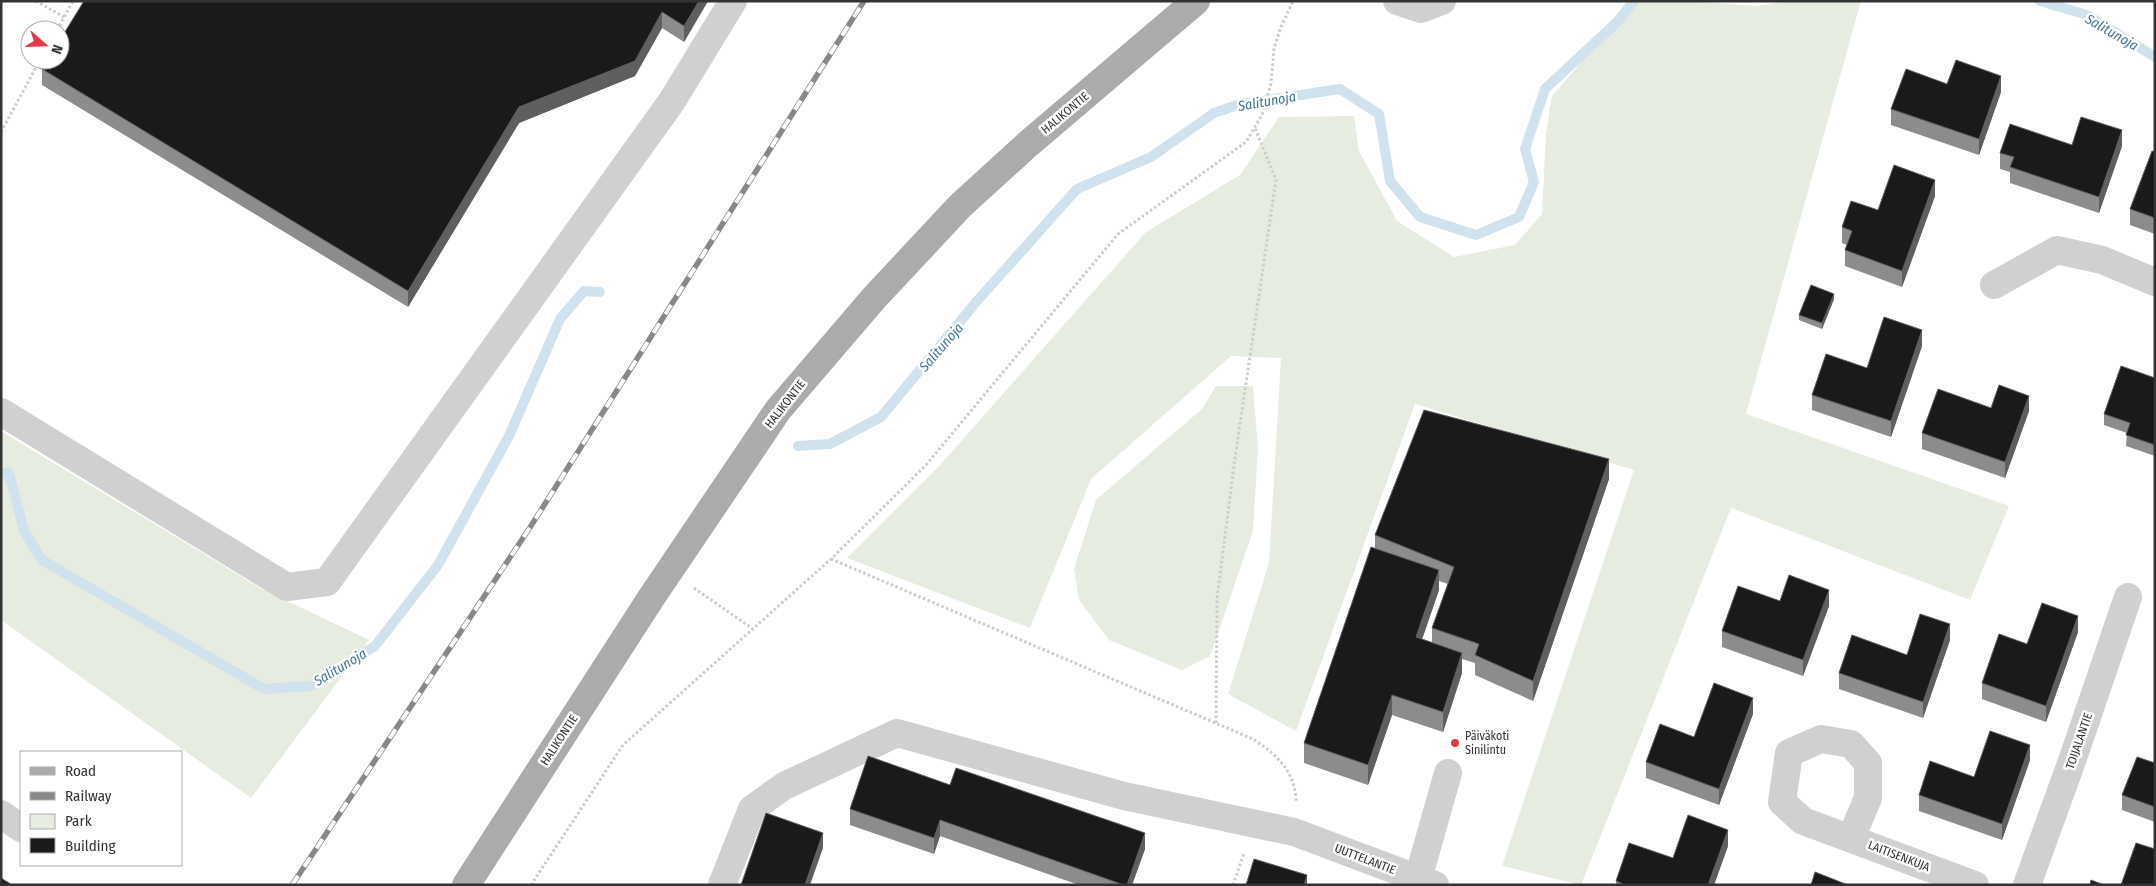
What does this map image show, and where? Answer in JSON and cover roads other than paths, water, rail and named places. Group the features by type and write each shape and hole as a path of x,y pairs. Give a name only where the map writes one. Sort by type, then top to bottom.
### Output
{"main road":[{"name":"HALIKONTIE","path":"466,885 651,598 778,410 874,298 960,206 1028,144 1196,1"}],"street":[{"path":"1,412 286,587 327,582 672,102 733,1"},
{"path":"1397,1 1421,9 1442,1"},
{"path":"1994,285 2057,250 2102,260 2155,282"},
{"name":"TOIJALANTIE","path":"2027,885 2128,597"},
{"name":"UUTTELANTIE","path":"722,885 752,809 784,786 898,733 1124,796 1294,832 1427,882"},
{"path":"1427,882 1448,773"},
{"path":"1,814 20,827"},
{"name":"LAITISENKUJA","path":"1851,838 1976,885"}],"waterway":[{"name":"Salitunoja","path":"798,446 830,444 881,417 977,301 1077,189 1151,157 1214,113 1240,104 1340,89 1379,114 1390,181 1420,217 1476,235 1519,217 1534,182 1525,149 1545,89 1617,22 1634,1"},
{"name":"Salitunoja","path":"2040,1 2087,15 2155,57"},
{"name":"Salitunoja","path":"1,474 9,473 24,531 42,560 264,689 311,686 375,646 438,565 509,436 560,319 584,291 600,292"}],"railway":[{"path":"292,885 529,529 864,1"}],"place":[{"name":"Päiväkoti Sinilintu","path":"1455,743"}]}
